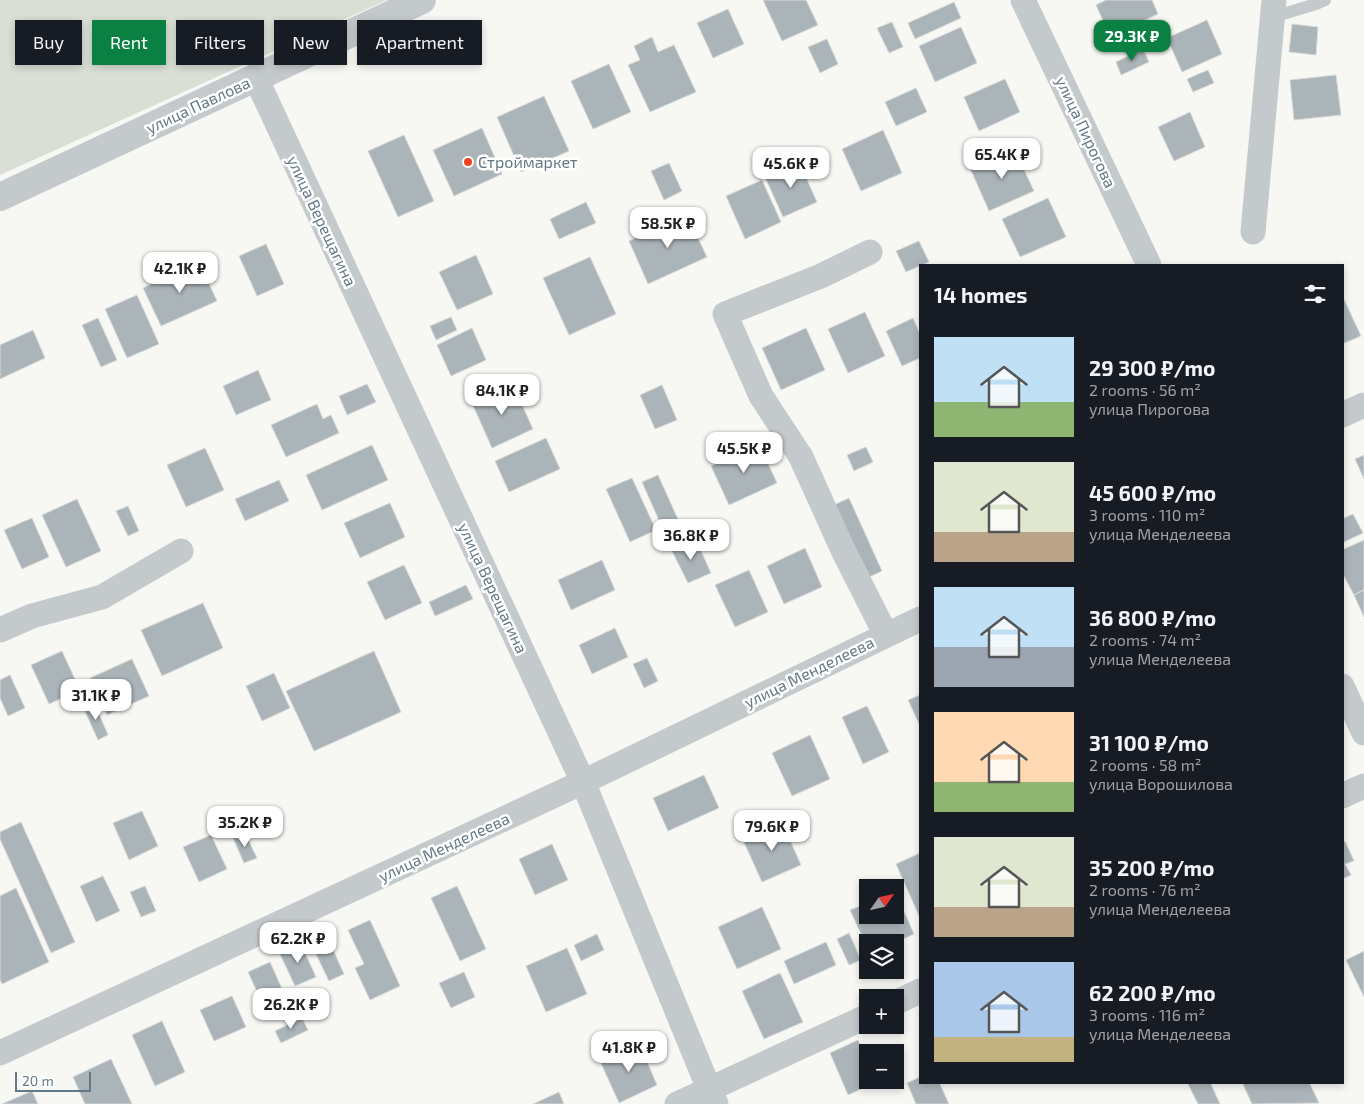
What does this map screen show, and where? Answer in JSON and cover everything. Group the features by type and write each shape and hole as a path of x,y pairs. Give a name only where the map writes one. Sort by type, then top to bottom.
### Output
{"street":[{"name":"улица Павлова","path":"0,197 422,0"},
{"name":"улица Пирогова","path":"1023,0 1149,264"},
{"path":"1253,232 1273,9"},
{"name":"улица Верещагина","path":"256,78 583,782 712,1096"},
{"name":"улица Менделеева","path":"870,252 821,276 725,314 761,396 801,457 886,635"},
{"path":"1344,414 1364,405"},
{"path":"0,630 32,616 102,597 181,551"},
{"name":"улица Менделеева","path":"0,1054 583,782 919,619"},
{"path":"1344,690 1364,733"},
{"path":"1344,795 1364,786"},
{"path":"904,999 919,991"},
{"path":"677,1104 712,1096 859,1021"}],"lane":[{"path":"1273,9 1316,4 1325,0"}],"shaded area":[{"path":"0,0 387,0 343,20 274,20 274,51 264,56 264,20 176,20 176,65 243,65 0,175"}],"building":[{"path":"763,0 806,0 818,25 782,41"},
{"path":"1106,0 1152,0 1158,14 1110,36 1096,5"},
{"path":"954,2 961,18 915,39 908,23"},
{"path":"728,9 744,44 713,58 697,23"},
{"path":"1207,20 1222,54 1182,72 1167,38"},
{"path":"892,22 903,47 889,53 877,28"},
{"path":"1292,24 1318,27 1316,55 1289,52"},
{"path":"961,27 977,63 935,82 919,46"},
{"path":"652,37 658,52 674,45 696,92 650,112 628,65 640,60 634,46"},
{"path":"827,39 838,64 820,73 808,47"},
{"path":"1143,49 1149,62 1121,75 1116,62"},
{"path":"609,64 631,112 593,129 571,81"},
{"path":"1208,70 1214,83 1193,92 1187,79"},
{"path":"1336,75 1341,115 1294,120 1290,80"},
{"path":"1005,79 1020,112 979,131 964,97"},
{"path":"916,88 927,112 896,126 885,102"},
{"path":"544,96 569,151 521,172 497,117"},
{"path":"1190,112 1205,147 1174,161 1158,127"},
{"name":"Строймаркет","path":"482,128 502,174 454,196 433,150"},
{"path":"883,130 902,173 861,191 842,149"},
{"path":"404,135 434,201 398,217 368,151"},
{"path":"1014,148 1034,191 989,211 970,168"},
{"path":"799,162 817,202 783,217 765,177"},
{"path":"669,163 682,191 664,200 651,171"},
{"path":"762,180 781,222 745,239 726,196"},
{"path":"1048,198 1066,237 1020,257 1002,219"},
{"path":"586,202 596,223 559,239 550,219"},
{"path":"687,215 707,257 648,284 629,241"},
{"path":"919,241 929,262 919,264 919,266 906,272 896,251"},
{"path":"266,244 284,284 257,296 239,256"},
{"path":"476,255 493,294 457,310 439,272"},
{"path":"590,257 616,314 569,335 543,278"},
{"path":"199,262 217,301 161,326 143,288"},
{"path":"137,295 159,344 127,358 105,309"},
{"path":"1344,299 1361,336 1344,343"},
{"path":"865,312 885,356 848,373 828,329"},
{"path":"451,317 457,330 436,340 430,326"},
{"path":"98,318 117,360 101,367 82,325"},
{"path":"913,318 919,332 919,358 902,366 886,331"},
{"path":"472,328 486,360 451,376 437,345"},
{"path":"806,328 825,370 781,390 762,348"},
{"path":"33,330 45,358 0,379 0,345"},
{"path":"258,370 271,400 236,415 223,386"},
{"path":"367,384 376,402 347,415 339,396"},
{"path":"513,385 533,429 492,448 472,403"},
{"path":"662,385 677,420 655,429 640,395"},
{"path":"317,404 323,419 331,415 339,433 286,457 271,425"},
{"path":"546,438 560,469 509,492 495,461"},
{"path":"759,444 777,483 729,505 711,466"},
{"path":"372,445 388,480 322,510 306,475"},
{"path":"866,447 873,462 854,471 847,455"},
{"path":"205,448 224,490 186,507 167,465"},
{"path":"1364,455 1364,479 1355,459"},
{"path":"658,475 682,528 666,536 642,482"},
{"path":"632,478 656,530 630,542 606,489"},
{"path":"279,480 289,501 245,521 235,499"},
{"path":"849,498 882,571 867,578 834,505"},
{"path":"77,499 101,551 66,567 42,515"},
{"path":"390,503 405,537 360,558 344,523"},
{"path":"128,506 139,531 128,536 116,511"},
{"path":"1353,514 1363,533 1344,542 1344,518"},
{"path":"32,518 49,557 22,569 4,530"},
{"path":"695,538 711,573 688,583 671,549"},
{"path":"1364,540 1364,590 1354,595 1344,576 1344,549"},
{"path":"805,548 822,587 784,604 767,566"},
{"path":"602,560 615,590 571,610 558,580"},
{"path":"404,565 422,603 385,620 367,582"},
{"path":"749,570 768,612 735,627 715,585"},
{"path":"466,585 473,599 435,616 429,602"},
{"path":"1364,590 1364,617 1354,595"},
{"path":"203,603 223,648 162,676 141,630"},
{"path":"615,628 628,657 592,674 579,645"},
{"path":"62,651 80,690 49,704 31,665"},
{"path":"374,651 401,712 314,751 286,691"},
{"path":"647,658 658,681 644,688 633,664"},
{"path":"132,659 149,696 107,715 90,678"},
{"path":"274,673 290,708 262,721 246,686"},
{"path":"10,675 25,708 8,716 0,698 0,680"},
{"path":"919,695 919,724 908,700"},
{"path":"94,702 108,735 98,740 83,707"},
{"path":"867,706 889,752 863,764 842,717"},
{"path":"810,735 830,779 792,796 772,753"},
{"path":"704,775 719,808 668,831 653,798"},
{"path":"142,811 158,846 129,860 113,823"},
{"path":"21,822 75,942 51,953 0,839 0,832"},
{"path":"782,822 801,865 762,882 743,840"},
{"path":"245,833 257,858 244,863 233,838"},
{"path":"211,835 227,869 199,882 183,847"},
{"path":"1344,841 1354,861 1345,864 1351,875 1344,878"},
{"path":"552,844 568,880 535,895 519,859"},
{"path":"919,853 919,916 904,879 896,864"},
{"path":"103,876 120,911 96,922 80,886"},
{"path":"145,886 156,911 141,917 130,892"},
{"path":"457,886 486,949 460,961 431,898"},
{"path":"16,888 49,962 2,984 0,980 0,896"},
{"path":"859,906 859,924 904,924 904,911 914,934 904,939 904,934 861,934 850,910"},
{"path":"762,907 781,949 737,969 718,927"},
{"path":"370,920 400,986 370,1000 355,968 364,964 348,930"},
{"path":"849,933 859,956 859,961 849,965 837,939"},
{"path":"597,934 604,950 581,961 574,945"},
{"path":"300,942 316,977 295,986 279,952"},
{"path":"826,942 836,965 794,984 784,961"},
{"path":"330,943 344,974 329,981 314,950"},
{"path":"567,948 587,994 546,1012 526,966"},
{"path":"1364,951 1364,997 1346,960"},
{"path":"270,962 287,1000 265,1009 248,972"},
{"path":"464,972 475,997 451,1008 439,983"},
{"path":"780,973 803,1022 764,1039 742,991"},
{"path":"232,996 246,1027 214,1041 200,1010"},
{"path":"302,1018 308,1030 281,1043 275,1031"},
{"path":"162,1021 185,1072 155,1086 132,1035"},
{"path":"858,1040 860,1044 859,1089 861,1089 848,1095 830,1053"},
{"path":"639,1043 657,1085 619,1103 600,1061"},
{"path":"111,1059 132,1104 85,1104 73,1077"},
{"path":"919,1077 919,1084 940,1084 949,1104 916,1104 907,1083"},
{"path":"1188,1084 1211,1084 1220,1104 1198,1104"},
{"path":"1243,1084 1310,1084 1319,1103 1252,1104"},
{"path":"32,1091 38,1104 2,1104"},
{"path":"559,1092 564,1104 533,1104"}],"place":[{"name":"Строймаркет","path":"468,162"}]}
